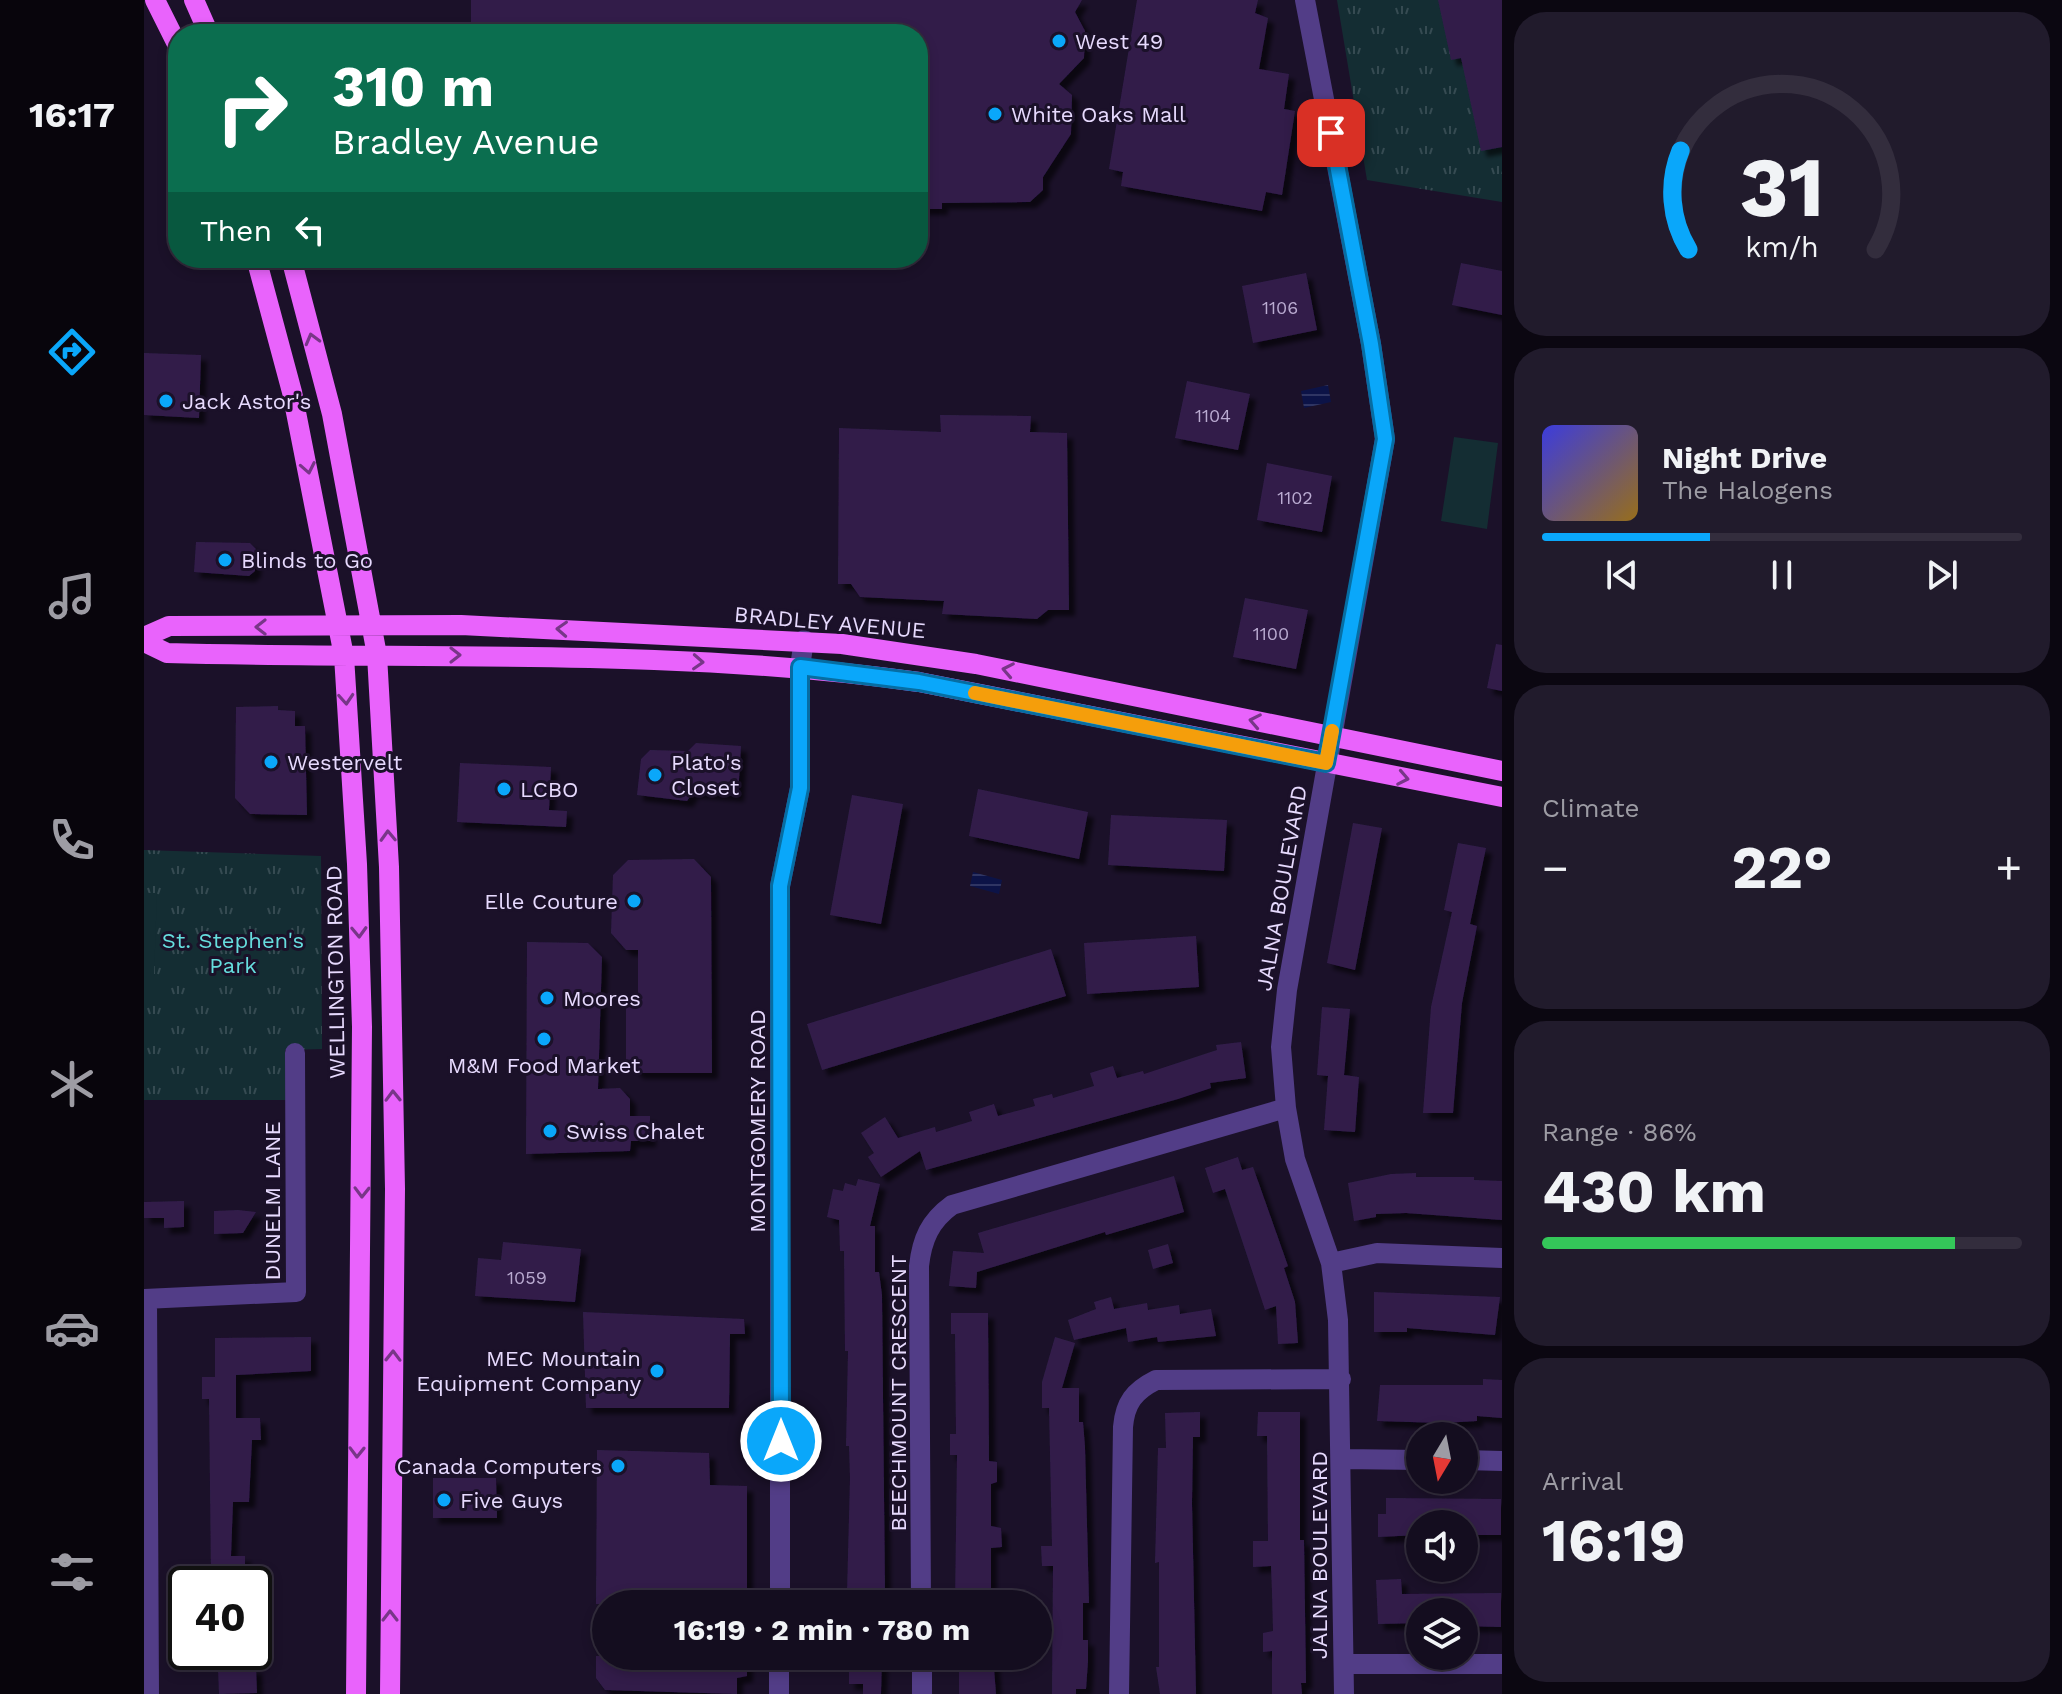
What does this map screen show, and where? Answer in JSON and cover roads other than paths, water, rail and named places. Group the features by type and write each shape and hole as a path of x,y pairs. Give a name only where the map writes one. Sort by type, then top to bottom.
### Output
{"main road":[{"path":"155,0 168,26"},
{"path":"194,0 205,24"},
{"name":"WELLINGTON ROAD","path":"259,268 292,392 344,656 357,864 362,1027 356,1694"},
{"path":"294,268 332,414 377,655 389,854 395,1189 390,1694"},
{"name":"BRADLEY AVENUE","path":"144,640 169,626 373,626 518,627 804,640 976,664 1502,771"},
{"name":"BRADLEY AVENUE","path":"144,640 167,653 520,656 800,667 919,682 1502,797"}],"street":[{"name":"JALNA BOULEVARD","path":"1305,0 1371,344 1385,439 1287,990 1281,1047 1286,1108 1295,1159 1331,1263 1341,1379 1344,1694"},
{"name":"MONTGOMERY ROAD","path":"780,1590 780,886 801,777 800,667 804,640"},
{"name":"DUNELM LANE","path":"146,1299 296,1292 295,1053"},
{"name":"BEECHMOUNT CRESCENT","path":"921,1590 919,1266 926,1231 938,1215 952,1205 1286,1108"},
{"path":"1331,1263 1377,1253 1502,1258"},
{"path":"146,1299 149,1694"},
{"path":"1119,1694 1123,1427 1129,1402 1140,1388 1156,1380 1341,1379"},
{"path":"1343,1459 1406,1460"},
{"path":"1478,1460 1502,1461"},
{"path":"1344,1664 1502,1664"},
{"path":"779,1670 779,1694"},
{"path":"922,1670 922,1694"}],"place":[{"name":"West 49","path":"1059,41"},
{"name":"White Oaks Mall","path":"995,114"},
{"name":"Jack Astor's","path":"166,401"},
{"name":"Blinds to Go","path":"225,560"},
{"name":"Westervelt","path":"271,762"},
{"name":"Plato's Closet","path":"655,775"},
{"name":"LCBO","path":"504,789"},
{"name":"Elle Couture","path":"634,901"},
{"name":"Moores","path":"547,998"},
{"name":"M&M Food Market","path":"544,1039"},
{"name":"Swiss Chalet","path":"550,1131"},
{"name":"MEC Mountain Equipment Company","path":"657,1371"},
{"name":"Canada Computers","path":"618,1466"},
{"name":"Five Guys","path":"444,1500"}],"park label":[{"name":"St. Stephen's Park","path":"233,952"}]}
